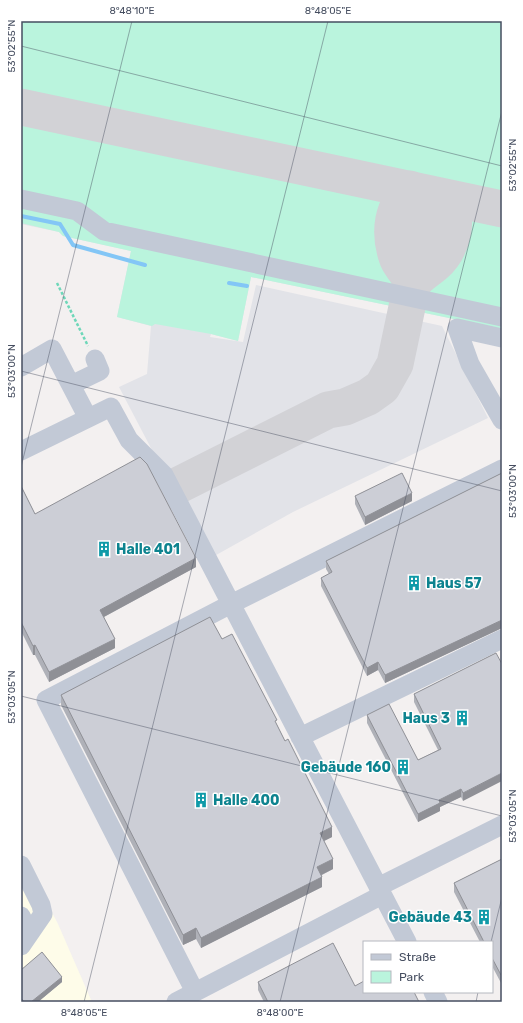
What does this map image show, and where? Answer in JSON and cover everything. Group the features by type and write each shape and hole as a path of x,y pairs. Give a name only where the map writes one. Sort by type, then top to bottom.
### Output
{"lane":[{"path":"21,200 77,211 104,231 502,317"},
{"path":"502,338 457,328 470,364 502,420"},
{"path":"21,366 52,349 88,418"},
{"path":"71,385 100,371 95,359"},
{"path":"21,451 111,407 129,440 164,475 406,941"},
{"path":"195,992 46,700 231,604 502,469"},
{"path":"300,737 502,639"},
{"path":"176,1002 502,825"},
{"path":"21,865 41,905 43,914 24,931"},
{"path":"434,993 438,1002"}],"path":[{"path":"57,283 95,359"}],"shaded area":[{"path":"21,21 502,21 502,329 251,277 238,341 211,334 210,337 243,342 256,285 442,326 488,418 293,512 209,559 119,387 147,374 151,326 117,317 131,251 63,236 59,232 21,224"},
{"path":"21,852 58,924 92,1002 21,1002"}],"green space":[{"path":"21,21 502,21 502,329 251,277 238,341 211,334 155,324 152,326 117,317 131,251 63,236 59,232 21,223"}],"building":[{"name":"Halle 401","path":"140,457 147,464 196,558 100,610 115,639 49,672 35,645 33,646 21,622 21,486 35,514"},
{"path":"402,473 412,493 365,517 355,496"},
{"name":"Haus 57","path":"502,473 502,620 385,675 378,662 367,668 321,578 332,572 326,561"},
{"name":"Halle 400","path":"210,617 222,639 232,634 277,720 275,721 285,741 288,739 332,827 320,833 333,859 317,867 322,877 201,938 196,928 183,935 61,695"},
{"name":"Haus 3","path":"496,653 502,664 502,773 463,793 461,789 439,800 440,803 418,814 367,715 389,704 418,760 441,749 414,694"},
{"name":"Gebäude 43","path":"502,859 501,975 493,960 493,941 483,941 454,883"},
{"path":"333,943 355,986 363,982 363,993 414,993 419,1002 268,1002 258,982"},
{"path":"42,952 62,977 31,1002 24,1002 21,998 21,970"}],"waterway":[{"path":"21,216 60,224 73,245 145,265"},
{"path":"229,283 247,286"}],"taxiway":[{"path":"21,107 502,209"},
{"path":"161,494 328,410 345,407 368,397 382,387 395,364 426,217 419,196 410,189"},
{"path":"411,288 408,275 399,262 394,248 393,229 396,211 400,203 413,190"},
{"path":"411,287 418,277 435,264 441,257 450,241 454,222 453,213 450,204 445,197"}],"place":[{"name":"Halle 401","path":"104,549"},
{"name":"Haus 57","path":"414,583"},
{"name":"Haus 3","path":"462,718"},
{"name":"Gebäude 160","path":"403,767"},
{"name":"Halle 400","path":"201,800"},
{"name":"Gebäude 43","path":"484,917"}]}
